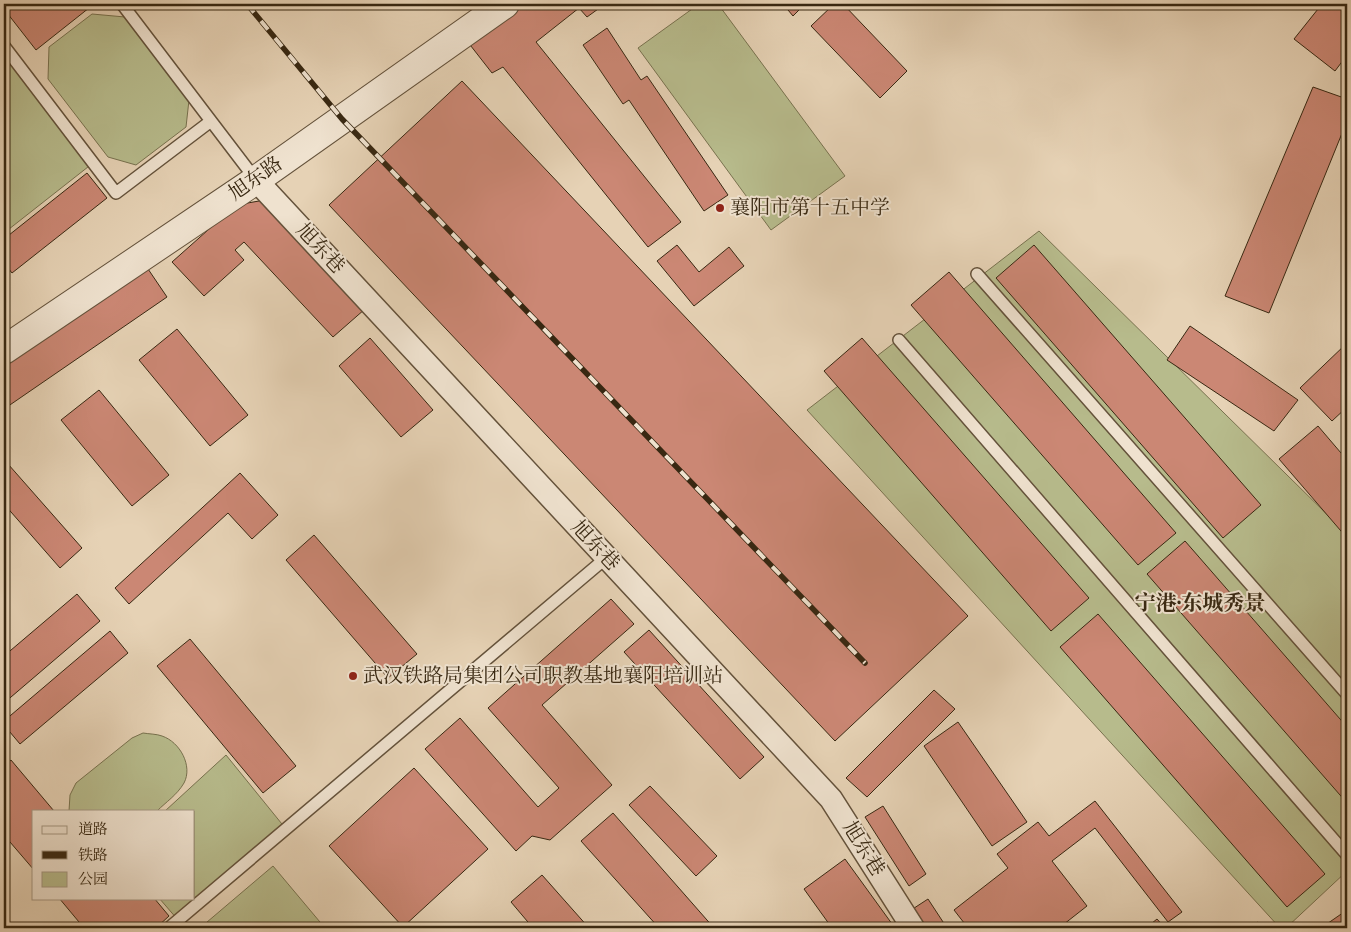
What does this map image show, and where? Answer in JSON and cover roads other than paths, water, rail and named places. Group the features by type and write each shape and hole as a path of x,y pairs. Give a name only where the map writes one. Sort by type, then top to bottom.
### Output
{"street":[{"name":"旭东路","path":"4,350 256,180 505,4"},
{"name":"旭东巷","path":"256,180 831,799 913,928"}],"lane":[{"path":"122,4 256,180"},
{"path":"4,46 116,193 211,121"},
{"path":"977,274 1347,694"},
{"path":"899,340 1347,855"},
{"path":"170,927 606,558"}],"railway":[{"path":"247,4 342,119 865,663"}],"place":[{"name":"襄阳市第十五中学","path":"720,208"},
{"name":"武汉铁路局集团公司职教基地襄阳培训站","path":"353,676"}],"district":[{"name":"宁港·东城秀景","path":"1200,604"}]}
